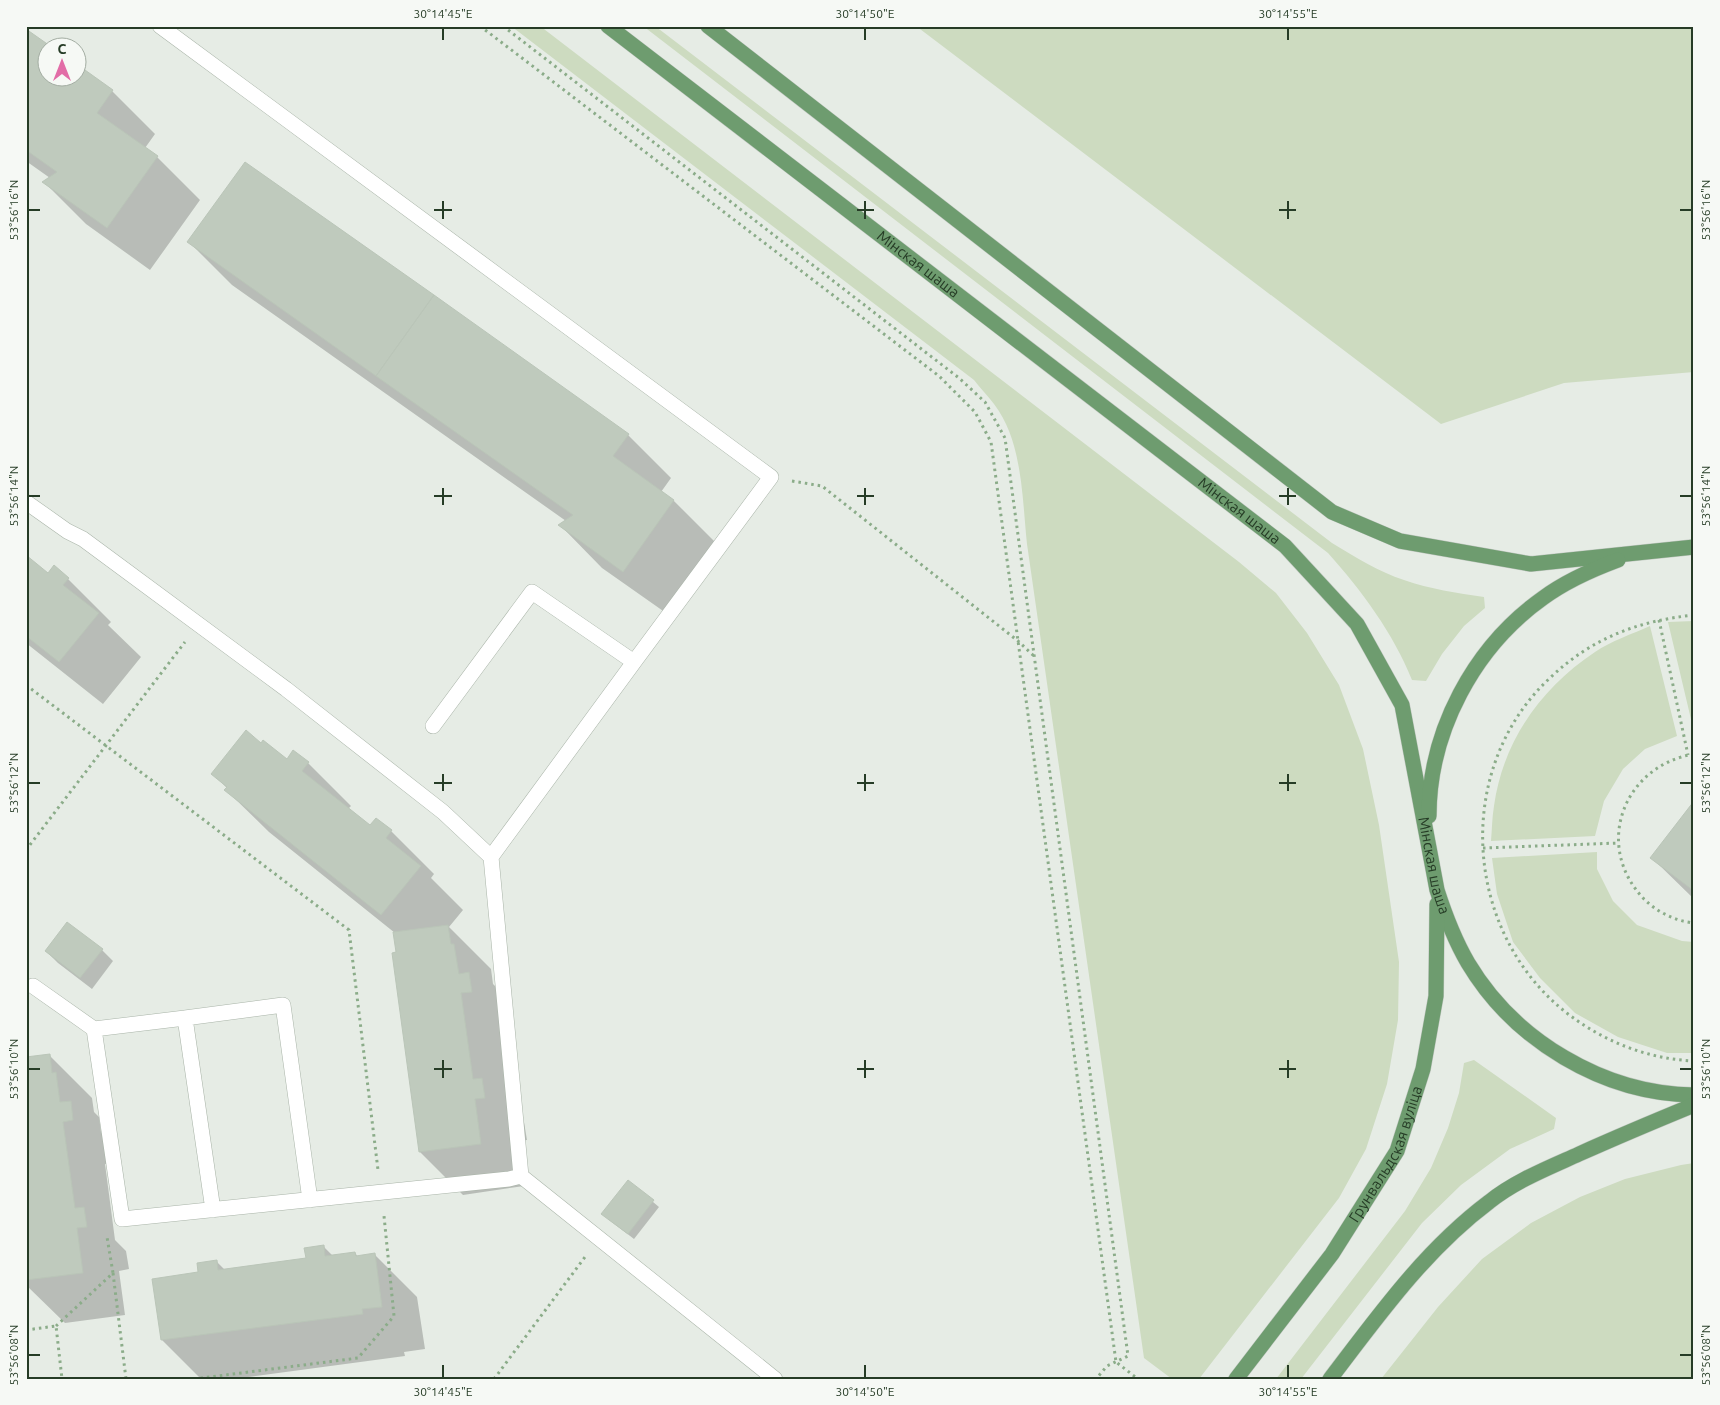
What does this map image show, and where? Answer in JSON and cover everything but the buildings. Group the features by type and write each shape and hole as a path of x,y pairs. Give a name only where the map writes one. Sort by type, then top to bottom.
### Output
{"main road":[{"name":"Мінская шаша","path":"608,26 1285,546 1357,624 1402,705 1437,890 1456,940 1478,978 1500,1006 1541,1042 1563,1057 1612,1080 1655,1091 1694,1095"},
{"path":"708,26 1332,512 1400,541 1531,564 1689,547"},
{"path":"1432,867 1429,837 1429,806 1432,776 1439,746 1449,717 1462,689 1497,639 1542,598 1596,568 1655,550 1689,547"},
{"name":"Грунвальдская вуліца","path":"1236,1379 1332,1254 1396,1151 1423,1069 1436,996 1437,890"},
{"path":"1330,1379 1399,1289 1456,1228 1490,1200 1535,1173 1694,1105"}],"lane":[{"path":"160,26 772,477 490,857"},
{"path":"26,502 67,532 84,539 286,689 443,812 490,857 521,1176 775,1379"},
{"path":"433,726 532,592 634,662"},
{"path":"33,986 94,1029 283,1006 310,1200"},
{"path":"185,1018 213,1210"},
{"path":"94,1029 122,1219 509,1179 521,1176"}],"path":[{"path":"480,26 939,376 976,412 991,442 1116,1362 1138,1379"},
{"path":"502,26 959,378 986,402 1005,438 1128,1356 1107,1366 1096,1379"},
{"path":"772,477 822,486 1018,641 1034,656"},
{"path":"1694,615 1636,625 1604,639 1576,656 1550,677 1528,702 1510,731 1496,761 1486,793 1482,827 1483,860 1489,893 1500,925 1515,955 1540,988 1558,1006 1585,1027 1614,1043 1646,1054 1678,1061 1694,1061"},
{"path":"1659,620 1688,755"},
{"path":"26,850 186,642"},
{"path":"1694,754 1681,756 1662,764 1645,777 1632,792 1623,811 1618,831 1619,852 1624,872 1635,890 1649,904 1666,916 1694,923"},
{"path":"1483,848 1619,843"},
{"path":"107,1235 126,1379"},
{"path":"494,1379 599,1238"},
{"path":"26,1330 56,1326 113,1273"},
{"path":"56,1326 62,1379"}],"green space":[{"path":"511,26 540,26 1239,562 1276,593 1307,633 1339,685 1363,749 1379,825 1399,962 1398,1020 1387,1084 1366,1149 1339,1198 1199,1379 1172,1379 1144,1358 1027,544 1020,471 1011,435 1004,419 974,380"},
{"path":"643,26 655,26 1332,543 1367,564 1395,577 1434,588 1484,597 1485,608 1464,626 1442,654 1426,681 1412,680 1396,646 1376,613 1328,553"},
{"path":"916,26 1694,26 1694,372 1564,383 1441,424"},
{"path":"1694,621 1694,732 1668,622"},
{"path":"1650,626 1677,736 1645,749 1623,769 1604,801 1595,836 1491,841 1493,810 1506,760 1516,738 1542,699 1576,666 1595,652 1608,644"},
{"path":"1597,852 1597,869 1613,901 1637,925 1682,941 1694,942 1694,1053 1667,1053 1618,1037 1575,1013 1540,978 1513,942 1497,894 1492,858"},
{"path":"1474,1060 1556,1118 1554,1129 1510,1149 1461,1185 1422,1223 1301,1379 1276,1379 1405,1211 1431,1168 1448,1128 1459,1093 1464,1063"},
{"path":"1694,1163 1694,1379 1381,1379 1438,1307 1482,1259 1531,1223 1580,1197 1625,1179"}]}
